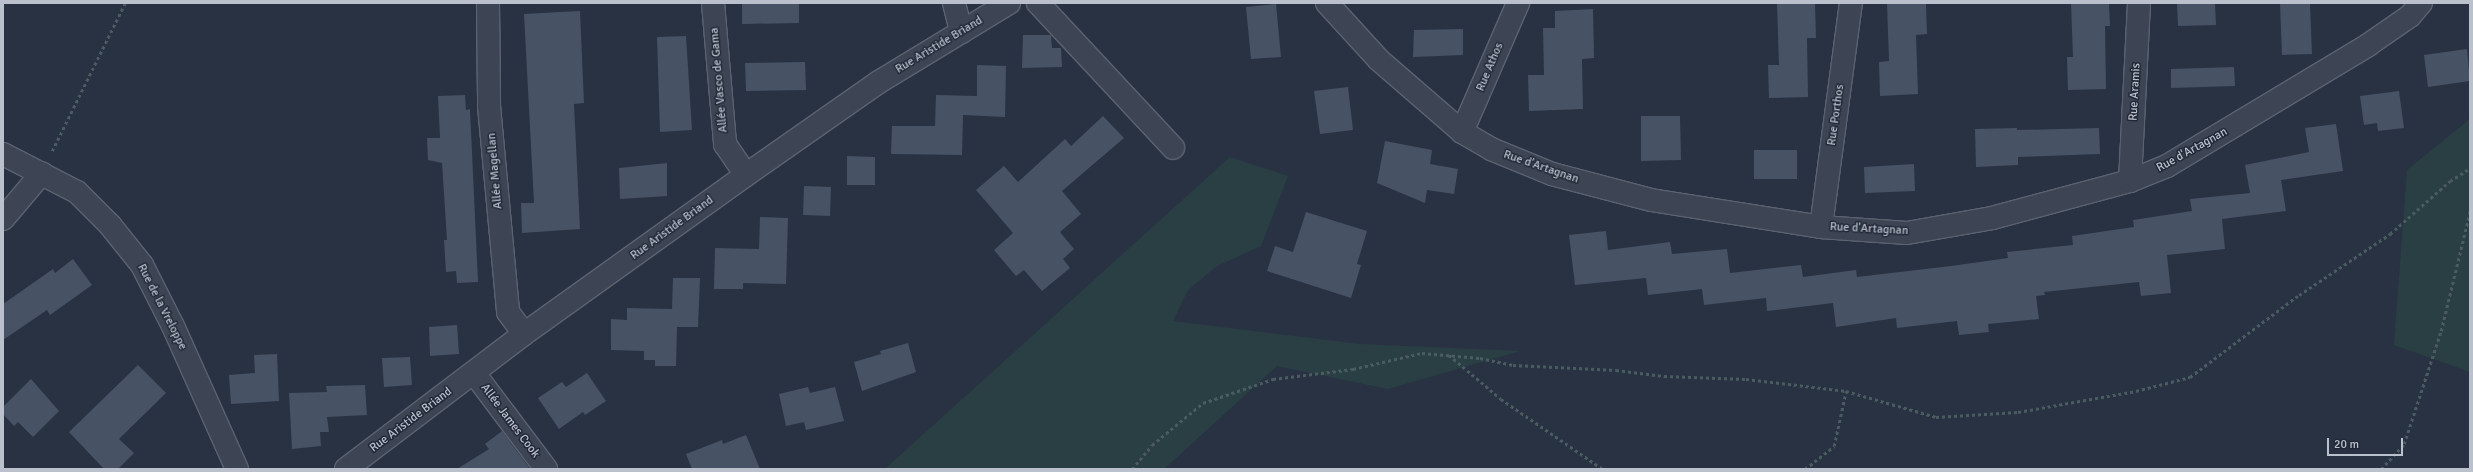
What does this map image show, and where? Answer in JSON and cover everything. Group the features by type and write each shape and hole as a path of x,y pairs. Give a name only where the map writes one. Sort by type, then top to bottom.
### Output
{"street":[{"name":"Allée Magellan","path":"488,3 489,106 508,312 524,334"},
{"name":"Allée Vasco de Gama","path":"713,3 725,144 746,175"},
{"path":"954,3 961,32"},
{"name":"Rue Aristide Briand","path":"346,469 524,334 746,175 879,82 1009,3"},
{"path":"1038,3 1173,148"},
{"name":"Rue d'Artagnan","path":"1327,3 1379,60 1462,132 1491,149 1552,174 1651,200 1821,227 1907,233 1992,218 2130,181 2167,166 2368,45 2410,16 2421,3"},
{"name":"Rue Athos","path":"1462,132 1518,3"},
{"name":"Rue Porthos","path":"1821,227 1851,3"},
{"name":"Rue Aramis","path":"2130,181 2139,3"},
{"name":"Rue de la Vreloppe","path":"3,154 77,192 110,225 142,265 173,326 237,469"},
{"path":"3,219 42,173"},
{"name":"Allée James Cook","path":"474,373 546,469"}],"path":[{"path":"42,173 125,3"},
{"path":"1132,469 1152,445 1203,403 1273,379 1353,369 1422,353 1449,354 1513,365 1616,370 1664,376 1746,379 1846,391 1936,417 2018,412 2136,391 2190,377 2299,295 2390,234 2450,180 2470,168"},
{"path":"2381,469 2404,444 2441,331 2470,211"},
{"path":"1449,354 1501,399 1604,469"},
{"path":"1805,469 1834,446 1846,391"}],"green space":[{"path":"2470,119 2470,372 2394,345 2407,170"},
{"path":"1230,157 1288,176 1261,246 1217,266 1188,290 1173,321 1359,344 1520,351 1388,389 1277,366 1164,469 886,468"}],"building":[{"path":"742,3 799,3 799,23 742,24"},
{"path":"1815,3 1816,38 1807,38 1808,97 1769,98 1768,65 1779,65 1777,4"},
{"path":"1887,3 1926,3 1927,34 1916,35 1918,94 1880,96 1879,62 1889,61"},
{"path":"2071,3 2109,3 2110,26 2105,26 2106,89 2068,90 2067,57 2073,57"},
{"path":"2177,3 2215,3 2216,25 2178,26"},
{"path":"2280,3 2310,3 2312,54 2282,55"},
{"path":"1276,4 1281,57 1251,59 1246,7"},
{"path":"1593,9 1594,58 1582,59 1583,109 1529,111 1528,75 1544,75 1543,28 1555,28 1555,11"},
{"path":"580,11 584,103 574,104 580,229 522,233 521,203 534,203 524,14"},
{"path":"1463,29 1463,55 1413,57 1414,30"},
{"path":"1023,35 1051,35 1052,48 1061,48 1062,67 1022,68"},
{"path":"686,36 692,130 660,132 657,37"},
{"path":"2467,49 2470,81 2428,87 2424,55"},
{"path":"805,62 806,90 746,91 745,63"},
{"path":"977,65 1006,66 1005,117 963,115 962,155 891,154 892,126 935,126 936,95 977,96"},
{"path":"2234,67 2235,86 2171,88 2171,69"},
{"path":"1348,87 1353,130 1320,134 1314,91"},
{"path":"2399,91 2404,128 2378,131 2377,123 2364,125 2360,96"},
{"path":"465,95 466,110 470,109 478,282 457,283 456,271 446,272 444,240 447,240 442,163 428,160 427,138 440,138 438,96"},
{"path":"1103,116 1124,138 1062,191 1081,214 1060,232 1074,249 1063,259 1070,268 1042,291 1024,270 1016,276 994,250 1013,233 976,190 1004,166 1018,182 1065,139 1071,146"},
{"path":"1641,116 1680,116 1681,160 1641,161"},
{"path":"2336,124 2343,171 2281,180 2286,211 2222,219 2225,249 2167,255 2171,293 2141,296 2139,282 2044,292 2045,295 2036,296 2039,319 1988,324 1989,332 1959,335 1957,321 1897,328 1896,318 1836,327 1833,303 1767,311 1766,298 1704,305 1702,289 1648,295 1646,278 1575,285 1569,235 1606,231 1608,250 1670,242 1672,254 1727,249 1730,273 1801,265 1803,277 1856,270 1857,277 1951,266 2008,258 2007,252 2073,245 2072,236 2134,227 2133,220 2192,211 2190,199 2250,193 2245,165 2309,152 2305,128"},
{"path":"2017,128 2017,130 2099,128 2100,154 2018,157 2018,165 1976,167 1975,129"},
{"path":"1385,141 1432,150 1430,164 1458,169 1454,194 1427,190 1425,203 1377,183"},
{"path":"1754,150 1797,150 1797,179 1754,179"},
{"path":"847,156 875,157 875,185 847,185"},
{"path":"667,163 667,196 620,199 619,168"},
{"path":"1914,164 1915,191 1865,193 1864,167"},
{"path":"804,186 831,187 830,216 803,215"},
{"path":"1306,212 1367,231 1357,264 1361,265 1351,298 1267,271 1275,246 1293,252"},
{"path":"760,217 788,218 786,284 743,283 743,289 714,289 715,248 759,249"},
{"path":"73,259 92,285 50,315 47,310 3,340 3,304 53,269 55,273"},
{"path":"673,278 700,278 698,327 677,327 676,366 655,366 655,360 644,360 644,351 611,350 611,319 627,320 627,308 672,309"},
{"path":"457,325 459,354 430,356 429,327"},
{"path":"908,343 916,372 862,391 854,362 881,354 880,351"},
{"path":"277,354 279,401 231,404 229,375 255,373 254,355"},
{"path":"410,357 412,385 384,387 382,358"},
{"path":"138,365 166,393 119,439 134,453 118,469 104,469 69,432"},
{"path":"587,373 606,401 585,415 583,412 559,429 538,398 562,382 566,387"},
{"path":"31,379 59,411 33,437 18,422 14,426 3,414 3,407"},
{"path":"365,385 367,415 327,417 329,432 320,432 321,446 292,449 289,393 327,392 326,386"},
{"path":"808,387 810,393 835,387 844,421 806,430 804,422 786,426 779,394"},
{"path":"502,431 530,469 457,469 489,449 485,444"},
{"path":"746,435 760,469 692,469 686,454 722,440 723,444"}]}
